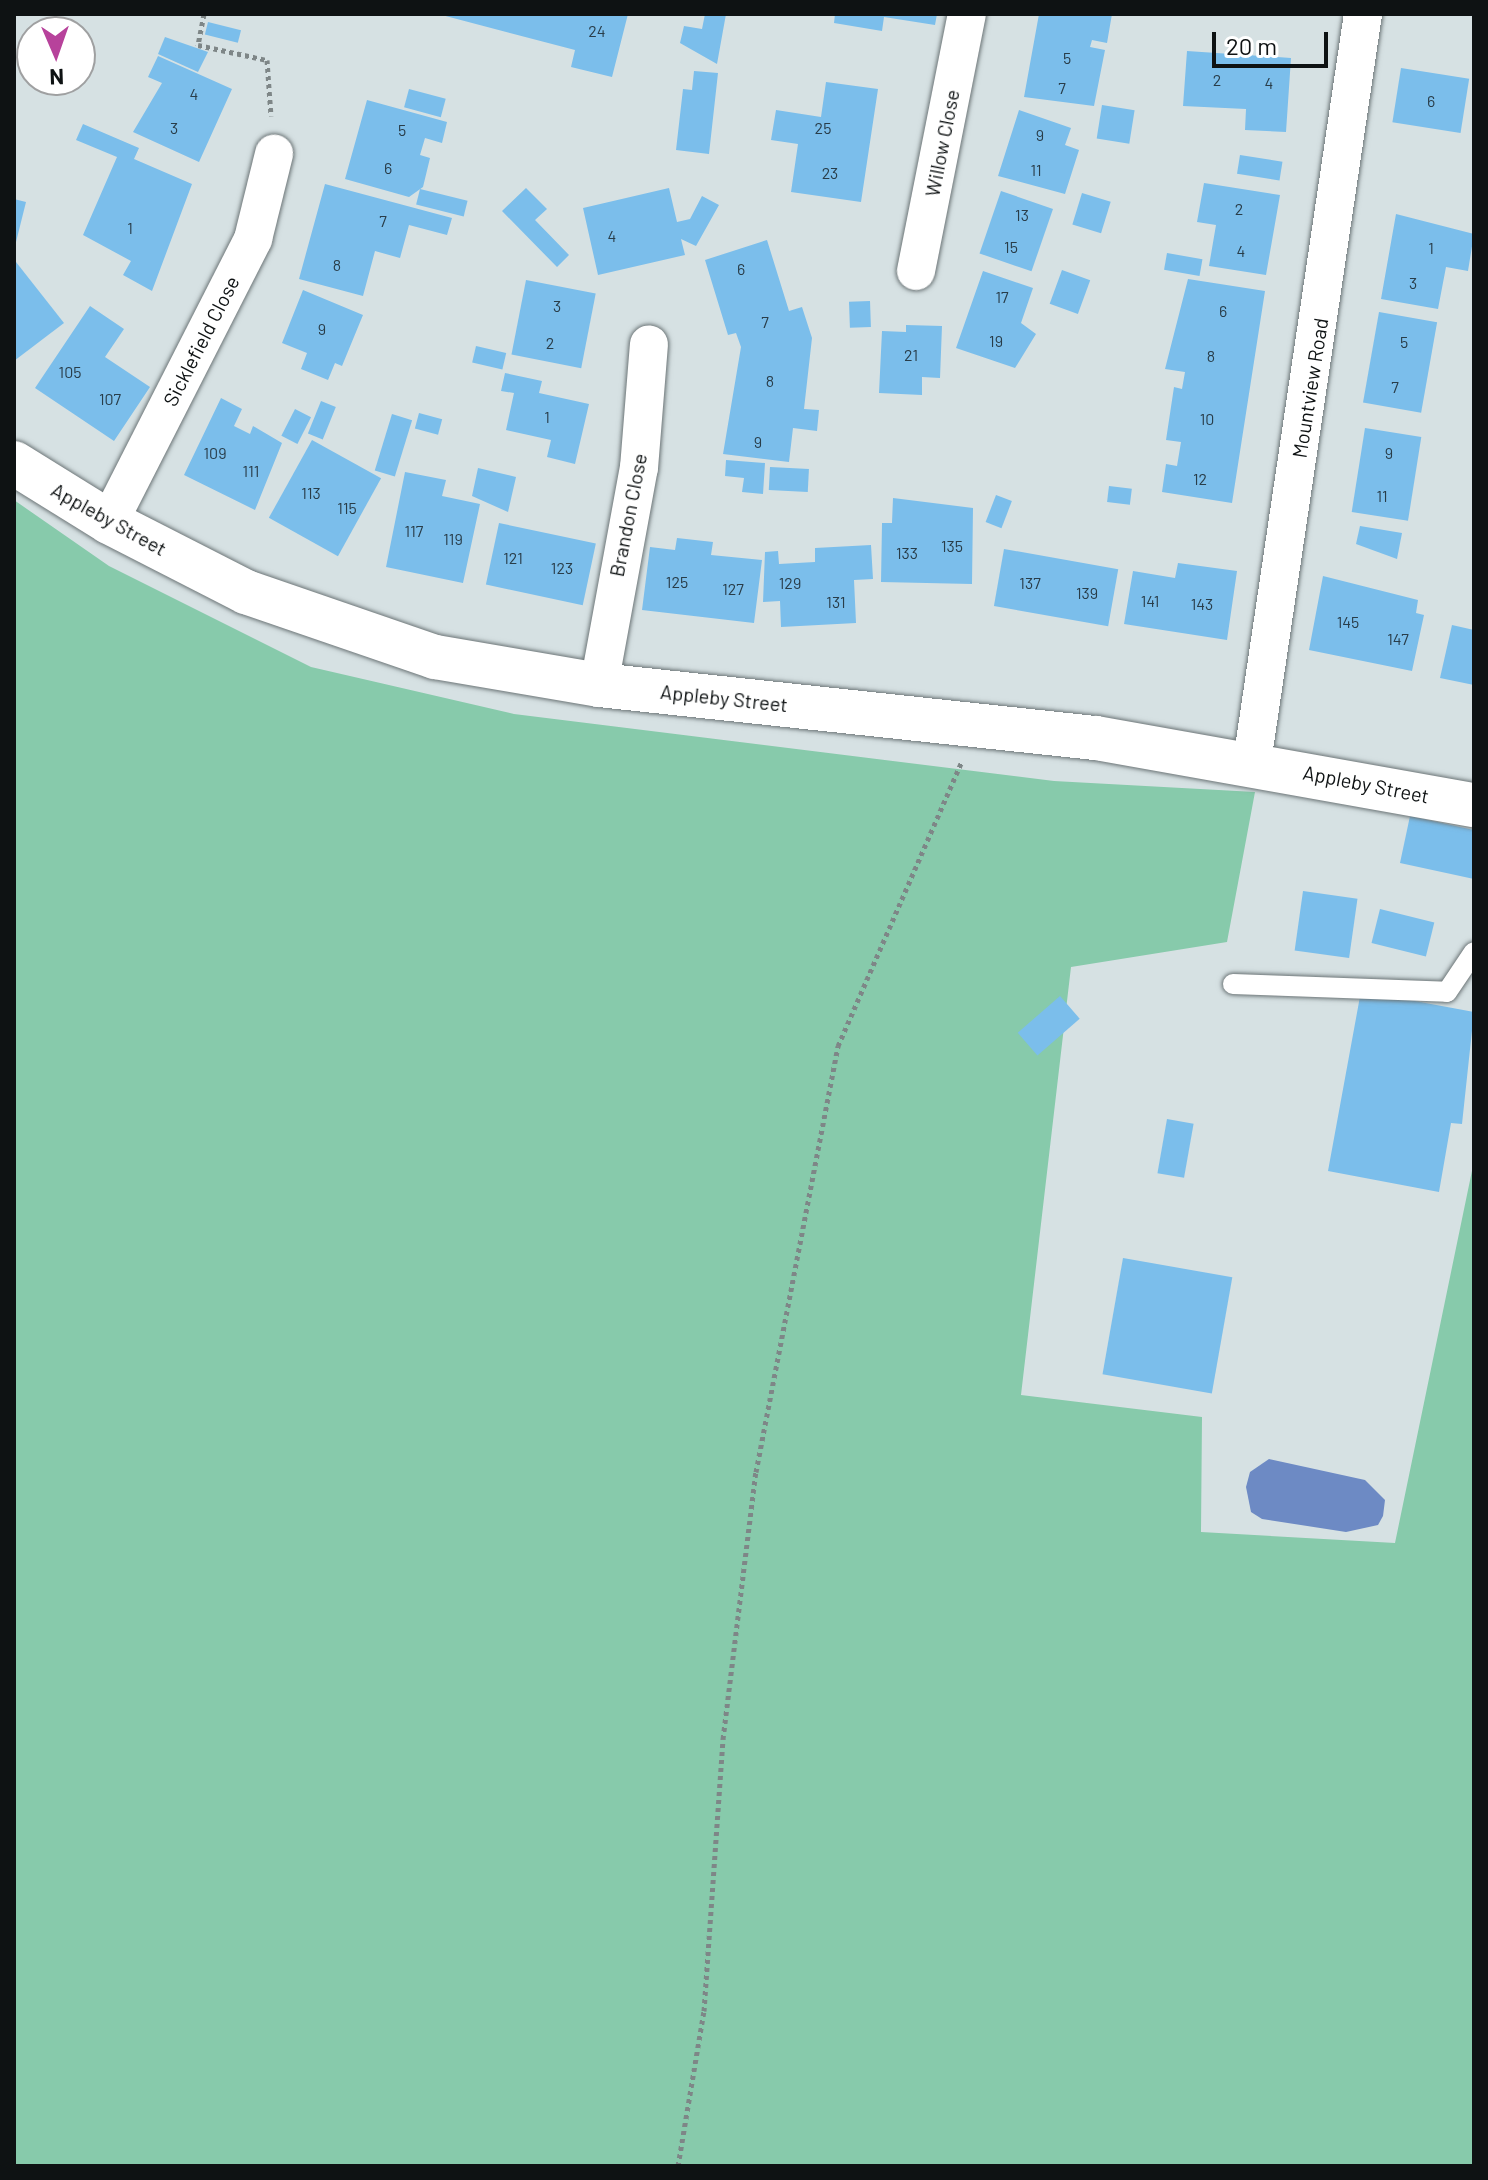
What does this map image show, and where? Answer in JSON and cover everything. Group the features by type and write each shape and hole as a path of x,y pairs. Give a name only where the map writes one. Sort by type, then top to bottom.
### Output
{"street":[{"name":"Willow Close","path":"916,271 967,14"},
{"name":"Mountview Road","path":"1252,762 1363,14"},
{"name":"Sicklefield Close","path":"109,522 253,239 274,154"},
{"name":"Brandon Close","path":"599,685 639,468 649,344"},
{"name":"Appleby Street","path":"14,463 109,522 246,592 377,643 599,685 977,726 1252,762 1474,805"}],"lane":[{"path":"1233,984 1447,992 1474,952"}],"path":[{"path":"204,14 198,45 267,60 274,154"},
{"path":"678,2166 704,2011 723,1739 756,1472 838,1046 977,726"}],"green space":[{"path":"14,500 109,566 311,667 514,714 1054,781 1255,792 1227,942 1071,967 1021,1395 1202,1417 1201,1532 1395,1543 1474,1161 1474,2166 14,2166"}],"water":[{"path":"1269,1459 1365,1480 1385,1500 1383,1516 1378,1525 1346,1532 1262,1519 1251,1512 1246,1487 1250,1472"}],"building":[{"path":"438,14 628,14 612,77 571,67 575,50"},
{"path":"705,14 726,14 717,64 680,43 684,26 702,29"},
{"path":"835,14 937,14 935,25 884,17 882,31 834,23"},
{"path":"1039,14 1112,14 1107,43 1092,40 1090,47 1105,50 1094,106 1024,97"},
{"path":"208,22 241,30 238,43 205,35"},
{"path":"165,37 208,52 198,72 158,54"},
{"path":"1187,51 1291,58 1286,132 1245,130 1246,109 1183,106"},
{"path":"158,56 232,89 199,162 133,132 162,83 148,77"},
{"path":"1401,68 1469,79 1461,133 1392,122"},
{"path":"694,71 718,73 709,154 676,150 683,89 692,90"},
{"path":"826,82 878,89 861,202 791,192 798,144 771,140 776,110 821,117"},
{"path":"409,89 446,99 441,117 404,107"},
{"path":"367,100 447,122 442,143 425,138 420,155 430,158 423,187 409,197 345,179"},
{"path":"1102,105 1135,110 1129,144 1097,139"},
{"path":"1019,110 1071,128 1065,145 1079,150 1065,194 998,176"},
{"path":"83,124 139,148 134,159 192,184 152,291 123,275 131,261 83,235 117,157 76,140"},
{"path":"1240,155 1282,162 1279,180 1237,174"},
{"path":"1204,183 1280,195 1266,275 1209,266 1216,225 1197,222"},
{"path":"325,184 452,218 447,235 409,225 400,258 375,251 363,296 299,279"},
{"path":"526,188 547,209 535,220 569,255 557,267 502,211"},
{"path":"669,188 677,222 690,219 702,196 719,205 696,246 681,239 685,255 598,275 583,208"},
{"path":"420,189 468,201 464,216 416,205"},
{"path":"1001,191 1053,209 1032,271 980,253"},
{"path":"1082,193 1111,202 1101,233 1072,225"},
{"path":"14,199 26,202 15,246 14,246"},
{"path":"1396,214 1474,234 1468,271 1446,267 1438,309 1381,299"},
{"path":"767,240 789,311 802,307 812,338 804,409 819,410 817,431 793,428 789,462 723,454 741,347 736,333 728,335 705,260"},
{"path":"1167,253 1202,259 1200,276 1164,270"},
{"path":"14,263 64,323 14,361"},
{"path":"1062,270 1090,280 1078,314 1050,304"},
{"path":"983,271 1033,288 1021,323 1036,334 1015,368 956,348"},
{"path":"1188,279 1265,291 1232,503 1162,492 1166,464 1177,466 1181,442 1166,440 1174,387 1182,389 1185,372 1165,369"},
{"path":"526,280 596,294 581,368 511,355"},
{"path":"303,290 363,315 342,366 335,363 328,380 301,369 307,353 282,343"},
{"path":"870,301 871,327 850,328 849,302"},
{"path":"90,306 124,329 105,357 150,387 114,441 35,388"},
{"path":"1379,312 1437,322 1421,413 1363,403"},
{"path":"906,325 942,326 940,378 922,377 922,395 879,393 882,331 906,332"},
{"path":"476,346 506,353 502,370 472,363"},
{"path":"505,373 542,381 539,393 589,404 575,464 547,457 551,440 506,430 514,393 501,391"},
{"path":"221,398 242,409 234,426 250,434 253,426 282,443 255,510 184,475"},
{"path":"321,401 336,407 323,439 308,433"},
{"path":"295,409 311,417 297,444 281,436"},
{"path":"419,413 442,419 438,435 415,428"},
{"path":"392,414 412,420 395,477 375,470"},
{"path":"1365,428 1421,437 1408,521 1352,512"},
{"path":"312,440 381,478 338,556 269,518"},
{"path":"726,460 765,463 763,494 742,492 744,478 725,476"},
{"path":"770,467 809,469 808,492 769,490"},
{"path":"478,468 516,477 508,512 472,496"},
{"path":"405,472 446,480 442,496 480,504 463,583 386,567"},
{"path":"1109,486 1132,489 1130,505 1107,502"},
{"path":"996,495 1012,501 1001,528 986,522"},
{"path":"893,498 973,508 972,584 881,582 882,523 892,523"},
{"path":"499,523 596,544 583,605 486,585"},
{"path":"1360,526 1402,533 1397,559 1356,544"},
{"path":"677,538 713,542 711,555 762,560 754,623 642,610 650,547 675,550"},
{"path":"871,545 873,579 854,580 856,623 781,627 780,601 763,602 765,552 778,551 779,564 815,562 815,548"},
{"path":"1004,549 1118,569 1108,626 994,606"},
{"path":"1178,563 1237,571 1227,640 1124,624 1133,571 1175,578"},
{"path":"1323,576 1418,600 1416,613 1424,615 1412,671 1309,650"},
{"path":"1452,625 1474,630 1474,685 1440,678"},
{"path":"1410,816 1474,830 1474,879 1400,863"},
{"path":"1303,891 1357,899 1349,958 1295,950"},
{"path":"1380,909 1434,923 1426,957 1372,943"},
{"path":"1361,991 1474,1012 1462,1124 1451,1123 1439,1192 1328,1171"},
{"path":"1060,996 1080,1019 1037,1055 1018,1033"},
{"path":"1167,1119 1194,1124 1184,1178 1157,1173"},
{"path":"1123,1258 1232,1277 1212,1393 1103,1374"}]}
